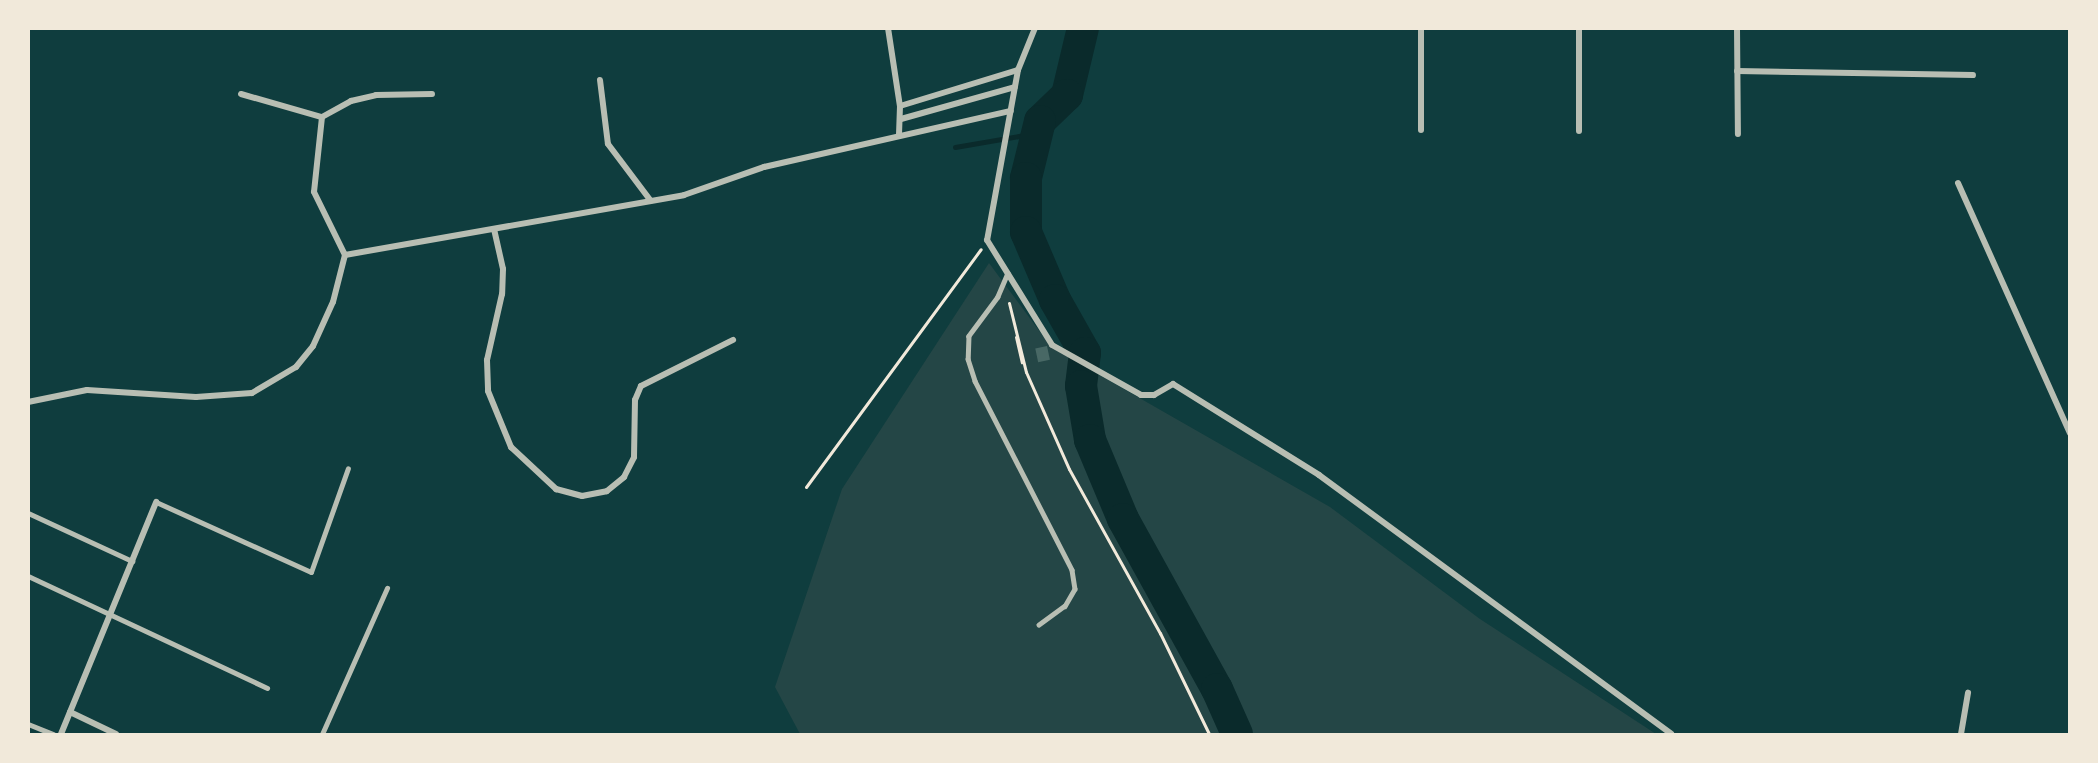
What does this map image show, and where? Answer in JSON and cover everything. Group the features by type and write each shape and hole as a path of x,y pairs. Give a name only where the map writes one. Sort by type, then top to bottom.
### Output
{"street":[{"path":"888,28 900,106 899,134"},
{"path":"1035,28 1018,70 987,240 1052,345 1141,394 1154,395 1173,384 1300,463 1671,735"},
{"path":"1421,28 1421,130"},
{"path":"1579,28 1579,131"},
{"path":"1737,28 1738,135"},
{"path":"900,106 1018,70"},
{"path":"1737,71 1973,75"},
{"path":"600,80 608,144 651,201"},
{"path":"901,119 1015,87"},
{"path":"241,94 322,117 351,101 376,95 432,94"},
{"path":"345,255 684,195 764,167 899,134 1011,111"},
{"path":"28,402 87,390 196,397 252,393 296,367 313,346 333,302 345,255 314,192 322,117"},
{"path":"1958,183 2070,434"},
{"path":"494,229 503,269 502,294 487,360 488,391 512,447 556,489 582,496 607,492 624,477 634,457 635,400 641,386 733,340"},
{"path":"61,735 156,502 311,572 348,468"},
{"path":"28,513 132,561"},
{"path":"28,576 267,688"},
{"path":"322,735 387,588"},
{"path":"1961,735 1968,693"},
{"path":"70,712 116,735"},
{"path":"28,724 53,735"}],"lane":[{"path":"1008,273 1003,285 969,336 968,359 975,381 1072,570 1076,589 1065,606 1039,625"}],"path":[{"path":"806,487 987,240"},
{"path":"1003,285 1025,372 1068,468 1161,638 1209,735"}],"shaded area":[{"path":"989,263 1052,348 1330,507 1480,619 1656,734 800,734 775,687 842,489"}],"building":[{"path":"1047,346 1050,360 1038,362 1035,348"}],"waterway":[{"path":"1083,28 1067,95 1040,121 1026,178 1026,232 1055,300 1085,353 1081,386 1090,440 1123,519 1217,689 1237,734"},
{"path":"955,147 1037,133"}]}
